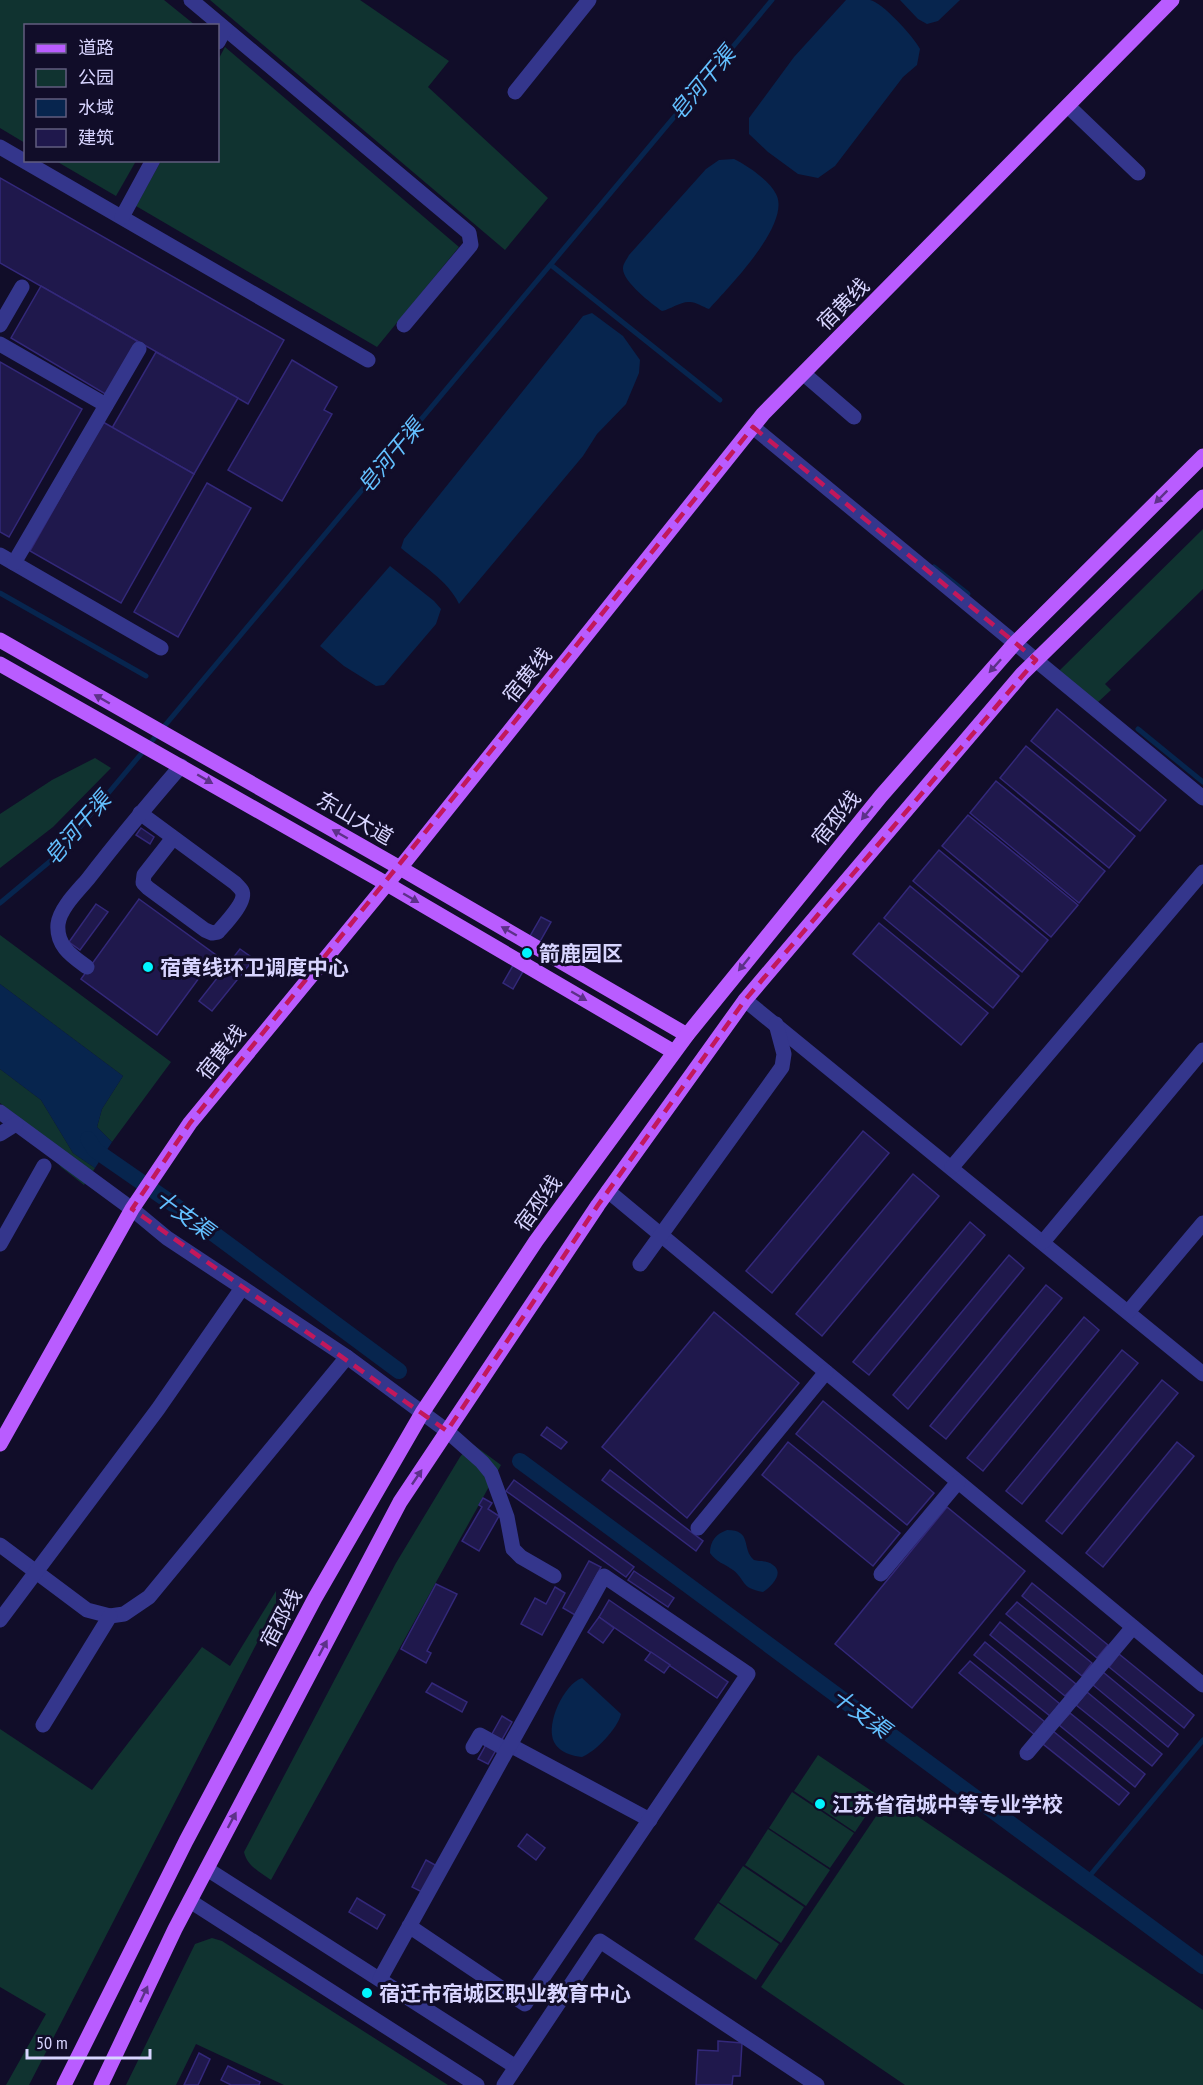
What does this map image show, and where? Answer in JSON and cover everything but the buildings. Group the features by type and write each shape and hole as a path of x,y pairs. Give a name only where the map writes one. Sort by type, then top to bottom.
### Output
{"main road":[{"name":"宿黄线","path":"0,1444 134,1205 190,1123 400,868 753,427 1172,0"},
{"name":"宿邳线","path":"64,2085 186,1841 310,1609 422,1413 536,1241 687,1035 881,796 1015,643 1203,456"},
{"path":"101,2085 190,1901 400,1502 608,1191 745,1000 1036,660 1203,497"},
{"name":"东山大道","path":"0,640 687,1035"},
{"name":"东山大道","path":"0,664 141,742 674,1052"}],"street":[{"path":"191,0 211,24"},
{"path":"515,92 589,0"},
{"path":"221,36 469,233 471,245 404,325"},
{"path":"1068,106 1138,173"},
{"path":"0,147 24,161"},
{"path":"26,162 368,360"},
{"path":"122,217 152,162"},
{"path":"0,325 22,287"},
{"path":"0,344 106,405"},
{"path":"139,349 106,405 7,559 161,648"},
{"path":"804,374 854,417"},
{"path":"753,427 1203,798"},
{"path":"87,967 64,949 59,936 58,923 65,907 140,813 181,766"},
{"path":"140,813 242,890 243,897 239,906 218,932 212,933 205,930 143,883 144,875 173,838"},
{"path":"952,1167 1203,872"},
{"path":"745,1000 1203,1374"},
{"path":"640,1264 782,1067 784,1054 776,1024"},
{"path":"1043,1242 1203,1050"},
{"path":"0,1112 134,1205 166,1238 347,1357 447,1431 491,1473 507,1517 513,1549 521,1557 554,1576"},
{"path":"0,1134 16,1124"},
{"path":"0,1244 44,1166"},
{"path":"608,1191 1203,1685"},
{"path":"1128,1312 1203,1222"},
{"path":"0,1620 158,1409 242,1288"},
{"path":"0,1545 87,1610 110,1616 124,1614 149,1597 347,1357"},
{"path":"698,1528 826,1372"},
{"path":"881,1574 957,1482"},
{"path":"380,1979 409,1926 509,1748 604,1576 748,1674 525,2004 409,1926"},
{"path":"43,1725 110,1616"},
{"path":"1027,1753 1133,1627"},
{"path":"473,1747 480,1735 650,1820"},
{"path":"207,1869 516,2067"},
{"path":"190,1901 477,2085"},
{"path":"504,2085 600,1941 817,2085"}],"highlighted area":[{"path":"753,427 1036,660 745,1000 598,1205 447,1431 132,1209 190,1123"}],"green space":[{"path":"0,0 164,0 194,24 24,24 24,142 0,128"},
{"path":"210,0 360,0 449,61 428,87 548,198 505,250"},
{"path":"225,47 459,247 377,347 136,206 160,162 219,162 219,58"},
{"path":"58,162 135,162 116,196"},
{"path":"1203,529 1203,589 1105,684 1111,690 1097,703 1059,671"},
{"path":"95,758 111,768 53,827 0,868 0,814 52,780"},
{"path":"0,935 171,1062 112,1142 97,1127 102,1109 123,1076 0,984"},
{"path":"0,1069 41,1100 73,1153 95,1168 84,1185 61,1167 20,1118 0,1103"},
{"path":"471,1443 501,1465 271,1880 251,1865 244,1852 396,1563 460,1457"},
{"path":"276,1591 276,1606 29,2085 6,2085 46,2014 0,1987 0,1729 92,1790 202,1647 230,1666"},
{"path":"818,1755 879,1796 855,1832 794,1791"},
{"path":"792,1792 854,1833 830,1868 769,1828"},
{"path":"889,1797 1203,2010 1203,2085 905,2085 761,1987"},
{"path":"768,1829 830,1870 806,1906 745,1865"},
{"path":"743,1866 804,1907 781,1943 719,1902"},
{"path":"718,1903 779,1944 756,1980 694,1939"},
{"path":"212,1938 222,1941 448,2085 284,2085 196,2044 176,2085 126,2085 195,1944"}],"water":[{"path":"846,0 870,0 890,13 920,49 917,65 903,77 835,166 818,178 798,174 768,152 749,134 749,118 794,57"},
{"path":"900,0 960,0 938,21 927,24 918,19"},
{"path":"734,159 758,174 776,194 778,206 775,221 767,238 743,271 709,309 687,302 662,311 638,292 627,279 623,268 624,263 706,169 719,160"},
{"path":"592,313 623,336 640,360 639,373 626,404 597,434 583,456 459,604 441,580 401,548 404,539 583,316"},
{"path":"390,566 441,609 436,624 384,685 376,686 344,666 320,646"},
{"path":"0,984 123,1076 102,1109 97,1127 112,1142 95,1168 73,1153 41,1100 0,1069"},
{"path":"727,1530 740,1533 744,1537 750,1556 754,1560 769,1562 776,1568 778,1572 776,1580 763,1592 747,1586 733,1570 710,1553 714,1538"},
{"path":"582,1678 621,1714 605,1739 582,1757 559,1748 554,1742 552,1725 563,1696 575,1682"}],"waterway":[{"name":"皂河干渠","path":"0,903 54,858 772,0"},
{"path":"551,265 720,400"},
{"path":"934,567 968,594"},
{"path":"0,593 146,676"},
{"path":"1138,729 1203,782"},
{"name":"十支渠","path":"88,1139 95,1150 183,1211 399,1371"},
{"name":"十支渠","path":"520,1461 1203,1966"},
{"path":"1087,1879 1203,1740"}],"place":[{"name":"箭鹿园区","path":"527,953"},
{"name":"宿黄线环卫调度中心","path":"148,967"},
{"name":"江苏省宿城中等专业学校","path":"820,1804"},
{"name":"宿迁市宿城区职业教育中心","path":"367,1993"}]}
